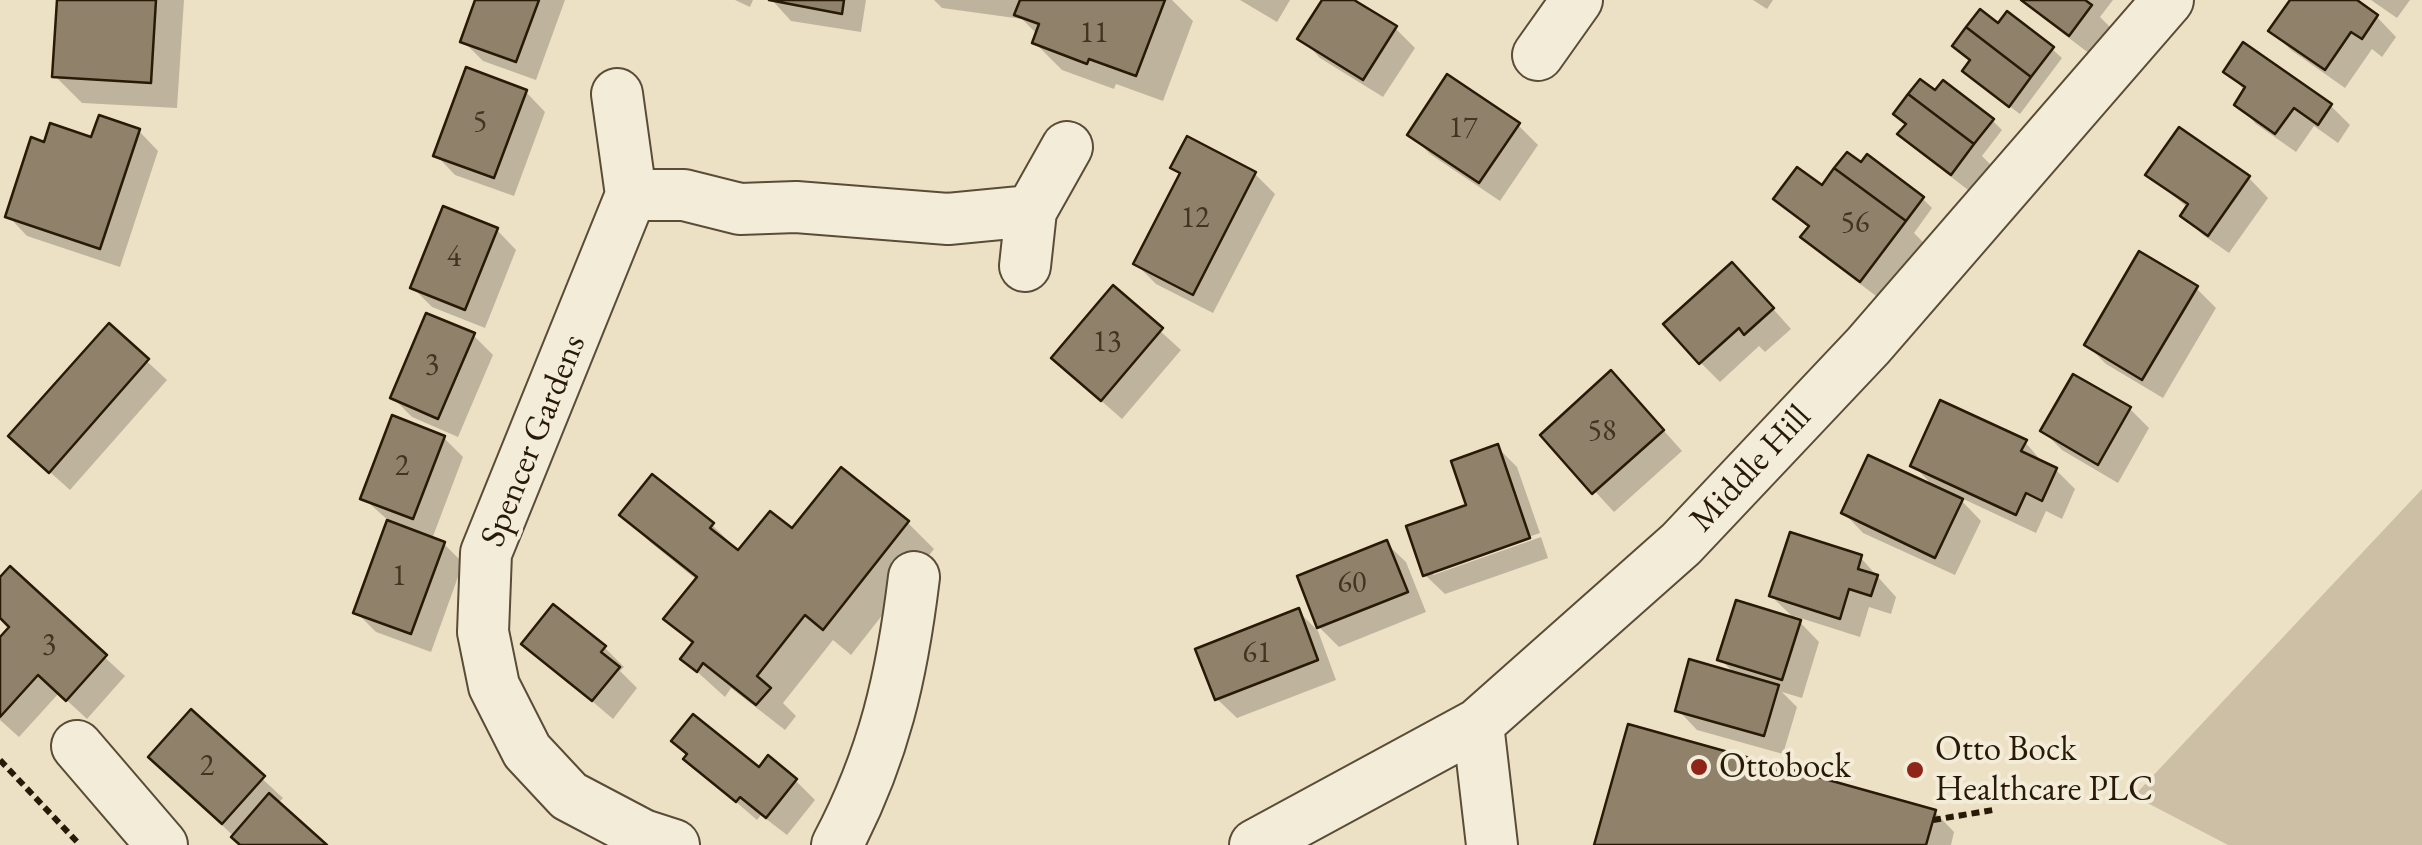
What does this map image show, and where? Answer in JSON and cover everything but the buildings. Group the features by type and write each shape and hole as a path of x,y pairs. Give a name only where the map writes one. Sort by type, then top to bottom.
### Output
{"street":[{"path":"1538,55 1577,0"},
{"name":"Middle Hill","path":"1255,845 1478,724 1681,544 1868,346 2168,0"},
{"name":"Spencer Gardens","path":"618,94 631,195 486,553 484,632 494,686 527,751 569,796 643,835 674,845"},
{"path":"1025,266 1032,212 1067,148"},
{"path":"631,195 684,196 740,209 796,207 948,219 1032,212"},
{"path":"837,845 866,787 895,701 914,576"},
{"path":"1478,724 1492,845"},
{"path":"77,746 162,845"}],"path":[{"path":"0,760 80,845"},
{"path":"1934,820 1993,810"}],"shaded area":[{"path":"2422,489 2422,845 2228,845 2134,796"}],"place":[{"name":"Ottobock","path":"1699,767"},
{"name":"Otto Bock Healthcare PLC","path":"1915,770"}]}
